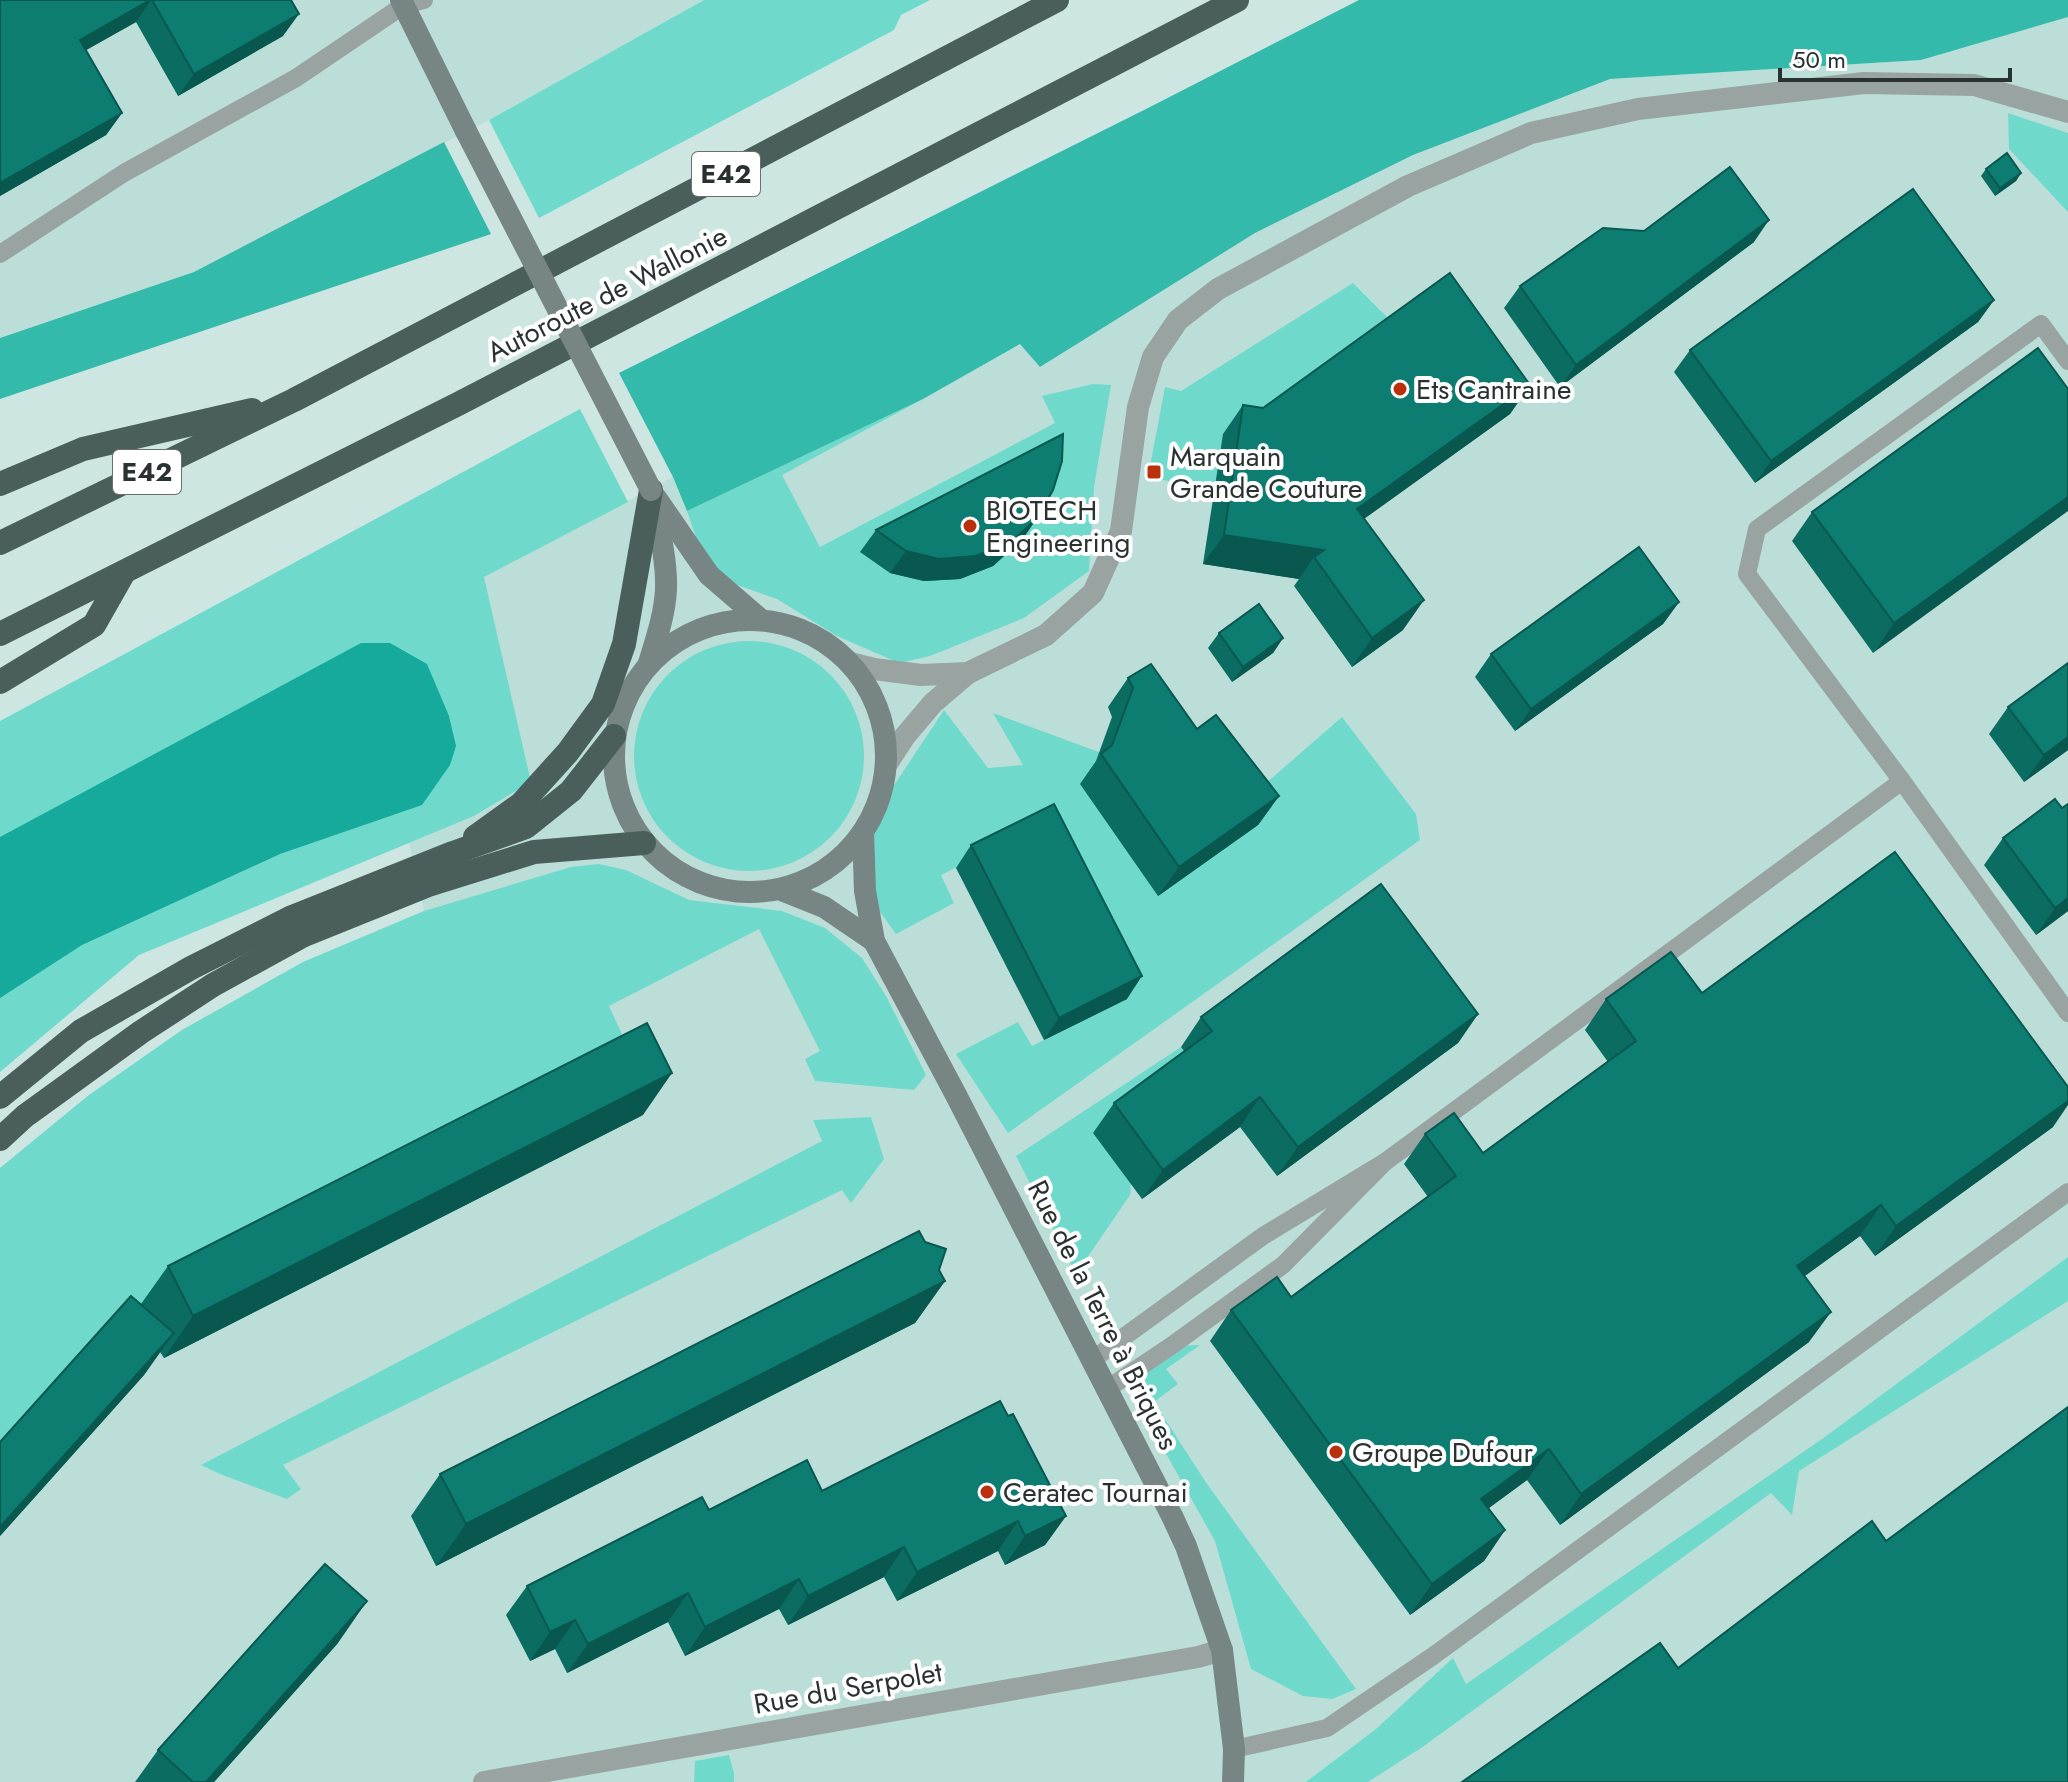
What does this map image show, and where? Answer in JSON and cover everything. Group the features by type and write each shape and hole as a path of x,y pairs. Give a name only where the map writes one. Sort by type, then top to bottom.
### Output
{"highway":[{"name":"Autoroute de Wallonie","path":"0,543 294,400 1057,0"},
{"name":"Autoroute de Wallonie","path":"0,634 571,346 1237,0"},
{"path":"0,484 83,449 294,400"},
{"path":"453,853 521,804 568,752 603,704 624,644 651,490"},
{"path":"0,682 94,625 123,574"},
{"path":"0,1097 81,1031 191,968 290,918 526,827 571,791 614,736"},
{"path":"0,1139 25,1116 141,1032 213,985 304,935 428,885 534,852 644,843"}],"main road":[{"path":"410,2 466,131 651,490 709,575 760,619"},
{"path":"649,663 666,592 665,565 651,490"},
{"path":"760,619 794,627 824,641 850,663 871,693 880,716 884,728 886,765 879,800 863,832 841,858 812,878 779,889 742,892 705,885 672,868 644,843 624,811 614,774 614,736 626,697 649,663 681,638 719,623 760,619"},
{"name":"Rue de la Terre à Briques","path":"863,832 865,891 874,941 1186,1546 1222,1650 1234,1749 1233,1782"},
{"name":"Rue de la Terre à Briques","path":"779,889 824,907 874,941"}],"street":[{"path":"886,765 933,703 968,673 1046,635 1093,593 1121,531 1138,407 1153,357 1178,320 1218,289 1408,186 1531,133 1638,109 1864,83 1974,85 2068,112"},
{"path":"850,663 921,675 968,673"},
{"name":"Rue du Serpolet","path":"484,1782 1183,1660 1222,1650"}],"lane":[{"path":"0,254 124,173 296,78 410,2"},
{"path":"2068,361 2041,324 1757,529 1747,574 1902,781 2068,1013"},
{"path":"1092,1360 1263,1236 1385,1162 1902,781"},
{"path":"1107,1389 1283,1265 1385,1162"},
{"path":"1234,1749 1327,1728 1433,1656 2068,1192"}],"shaded area":[{"path":"0,0 704,0 489,120 194,272 0,338"},
{"path":"704,0 930,0 901,15 894,30 539,218 489,120"},
{"path":"1359,0 2068,0 2068,17 1921,60 1610,79 1413,155 1255,233 1040,367 1020,344 923,399 687,511 673,477 619,373"},
{"path":"2068,17 2068,1782 0,1782 0,1168 89,1095 182,1030 303,962 424,911 409,843 474,816 530,782 484,577 673,477 687,511 923,399 1021,344 1041,366 1255,233 1413,155 1610,79 1921,60"},
{"path":"2008,113 2068,133 2068,212 2009,149"},
{"path":"444,142 491,234 0,399 0,338 194,272"},
{"path":"1353,283 1395,325 1215,490 1148,477 1165,387 1181,391"},
{"path":"1093,384 1111,385 1094,487 1089,571 1024,618 930,656 899,663 837,636 777,599 709,575 687,511 923,399 782,475 820,547 1055,423 1042,396"},
{"path":"580,409 628,502 484,577 531,782 474,816 139,955 0,1072 0,721"},
{"path":"749,641 771,643 793,650 813,660 830,675 845,692 855,712 862,734 862,778 855,800 845,820 830,837 813,852 793,862 771,869 749,871 727,869 705,862 685,852 668,837 653,820 643,800 636,778 634,756 636,734 643,712 653,692 668,675 685,660 705,650 727,643"},
{"path":"361,643 390,643 427,664 449,716 456,746 450,765 422,805 280,854 82,945 0,998 0,837"},
{"path":"944,710 988,768 1023,765 993,713 1099,752 1258,825 1242,804 1342,717 1416,814 1420,840 1008,1133 956,1054 1018,1022 1032,1046 1126,998 1039,826 941,875 954,903 896,934 865,891 863,832"},
{"path":"599,864 626,870 689,900 782,911 825,928 862,958 886,996 926,1075 914,1090 815,1081 805,1059 820,1051 759,929 609,1006 631,1054 0,1452 0,1168 89,1095 182,1030 303,962 424,911 571,867"},
{"path":"1181,1047 1191,1060 1093,1132 1131,1184 1130,1195 1076,1274 1016,1156"},
{"path":"871,1117 884,1159 851,1203 842,1190 283,1465 301,1489 287,1499 201,1465 822,1141 813,1120"},
{"path":"2068,1257 2068,1301 1799,1471 1792,1515 1771,1493 1424,1746 1368,1782 1306,1782 1376,1729 1453,1658 1466,1684 1822,1439"},
{"path":"1200,1345 1166,1369 1178,1384 1154,1402 1207,1484 1356,1689 1332,1699 1303,1696 1251,1669 1215,1541 1164,1450 1135,1386 1171,1346"},
{"path":"729,1755 734,1782 694,1782 695,1761"}],"building":[{"path":"0,0 150,0 80,40 122,113 0,183"},
{"path":"152,0 291,0 299,14 194,74"},
{"path":"2007,153 2021,173 2000,188 1986,169"},
{"path":"1730,167 1769,220 1576,365 1520,286 1603,228 1644,231"},
{"path":"1913,189 1994,300 1771,461 1690,350"},
{"path":"1450,273 1530,385 1357,509 1424,600 1372,638 1314,557 1324,550 1224,535 1243,405 1263,408"},
{"path":"2038,348 2068,389 2068,497 1894,623 1812,512"},
{"name":"BIOTECH Engineering","path":"1063,434 1062,461 1053,490 1037,518 1009,544 975,556 939,559 906,551 876,530"},
{"path":"1639,547 1679,602 1531,709 1491,654"},
{"path":"1259,604 1283,638 1243,667 1219,633"},
{"path":"2068,663 2068,737 2044,755 2008,707"},
{"path":"1151,664 1197,729 1216,715 1279,796 1179,867 1101,754 1112,745 1133,688 1128,678"},
{"path":"2055,799 2062,808 2068,804 2068,898 2055,908 2003,838"},
{"path":"1054,804 1142,976 1059,1018 971,845"},
{"path":"1895,852 2068,1087 2068,1101 1896,1226 1881,1205 1797,1266 1831,1312 1581,1494 1549,1449 1481,1499 1505,1530 1432,1584 1231,1310 1277,1277 1291,1297 1456,1176 1425,1134 1454,1113 1483,1153 1636,1041 1606,999 1671,952 1702,993"},
{"path":"1381,884 1478,1014 1298,1147 1260,1097 1163,1170 1114,1103 1212,1031 1201,1017"},
{"path":"647,1023 672,1073 193,1316 168,1266"},
{"path":"919,1231 925,1242 946,1249 939,1270 945,1281 466,1524 440,1474"},
{"path":"131,1296 174,1333 0,1527 0,1442"},
{"path":"1000,1401 1008,1416 1013,1414 1066,1516 1025,1536 1018,1521 917,1572 904,1547 808,1596 799,1579 705,1627 688,1593 588,1644 575,1620 550,1632 527,1586 702,1497 709,1510 807,1460 822,1491"},
{"path":"2068,1407 2068,1782 1462,1782 1660,1643 1678,1668 1872,1521 1886,1541"},
{"path":"325,1564 367,1601 206,1782 193,1782 158,1750"}],"place":[{"name":"Ets Cantraine","path":"1400,389"},
{"name":"Marquain Grande Couture","path":"1154,472"},
{"name":"BIOTECH Engineering","path":"970,526"},
{"name":"Groupe Dufour","path":"1336,1452"},
{"name":"Ceratec Tournai","path":"987,1492"}]}
